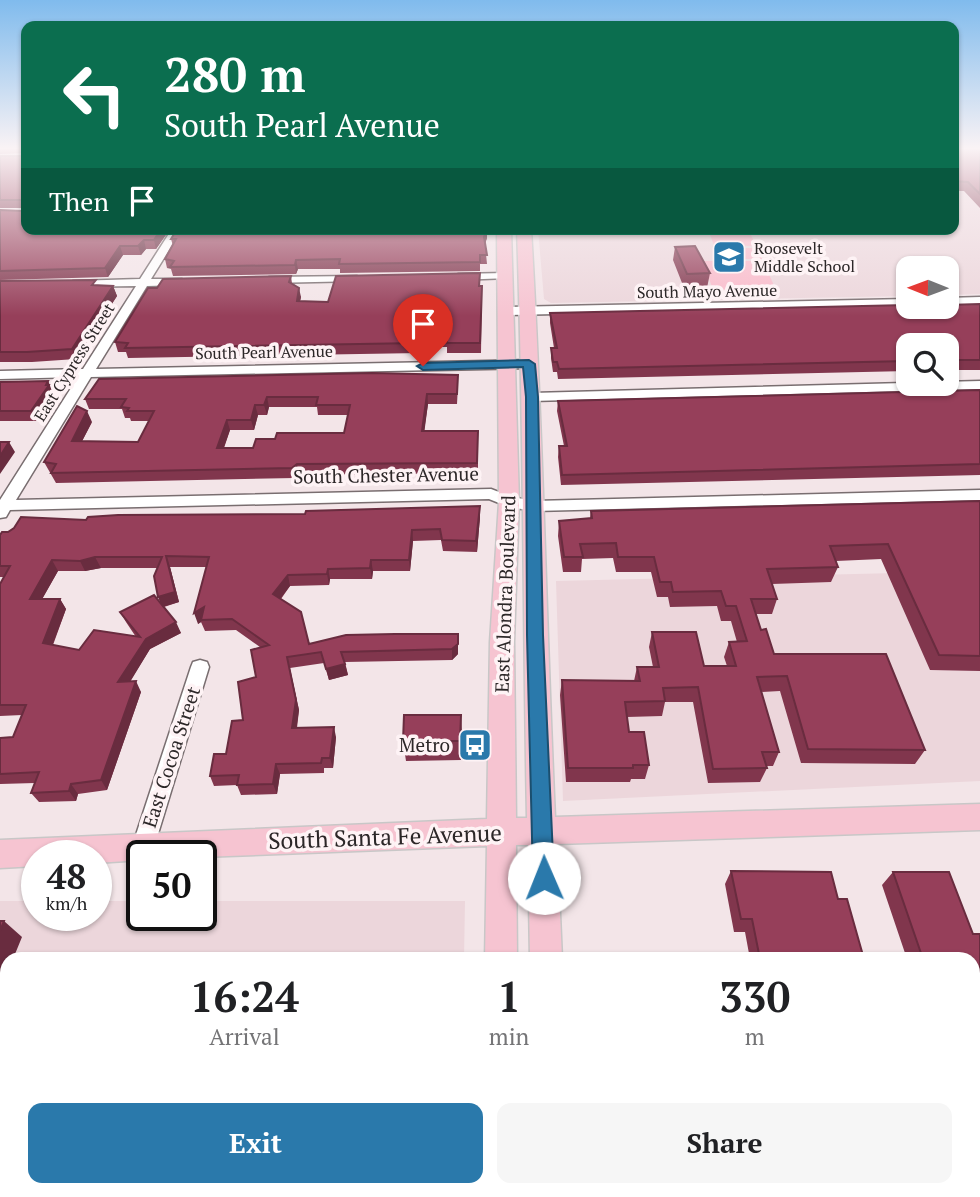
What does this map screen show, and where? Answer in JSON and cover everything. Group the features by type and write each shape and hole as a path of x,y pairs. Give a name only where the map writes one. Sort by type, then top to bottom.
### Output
{"main road":[{"name":"East Alondra Boulevard","path":"504,235 507,364 535,623 546,952"},
{"name":"East Alondra Boulevard","path":"501,952 502,642 532,397 524,235"},
{"name":"South Santa Fe Avenue","path":"217,843 980,817"},
{"name":"South Santa Fe Avenue","path":"0,854 126,848"}],"street":[{"name":"East Cypress Street","path":"2,508 173,235"},
{"path":"450,277 505,276"},
{"path":"256,281 367,279"},
{"path":"66,284 201,281"},
{"path":"959,302 980,301"},
{"name":"South Mayo Avenue","path":"506,311 896,303"},
{"name":"South Pearl Avenue","path":"0,375 529,364"},
{"path":"532,397 980,385"},
{"name":"South Chester Avenue","path":"2,508 491,494 521,504 980,495"},
{"name":"East Cocoa Street","path":"145,840 200,667"}],"shaded area":[{"name":"Roosevelt Middle School","path":"959,204 980,204 980,294 959,295 959,256 896,256 896,296 551,303 544,299 539,235 959,235"},
{"path":"710,235 751,235 756,246 714,245"},
{"path":"715,248 757,248 762,259 719,259"},
{"path":"703,261 763,261 776,290 713,290"},
{"path":"980,571 980,781 563,801 556,581"},
{"path":"0,901 21,901 21,931 112,931 112,901 126,901 126,931 217,931 217,901 465,901 464,952 0,952"}],"building":[{"path":"0,210 21,211 21,235 157,235 154,240 144,240 138,246 120,246 105,268 0,271"},
{"path":"173,235 485,235 487,255 480,255 480,262 339,264 340,259 296,260 295,265 170,267 174,261 165,259 176,239 171,239"},
{"path":"695,246 710,273 687,274 675,247"},
{"path":"480,273 480,343 447,343 447,337 420,337 419,343 125,348 128,343 115,342 148,288 157,288 163,279 291,276 289,282 299,288 297,301 328,302 336,276"},
{"path":"96,280 92,285 113,286 72,349 0,352 0,281"},
{"path":"980,304 980,360 959,360 959,333 896,333 896,361 559,369 557,362 553,362 551,348 557,348 550,313 896,305 896,319 959,319 959,305"},
{"path":"372,373 458,375 457,394 427,394 422,431 478,431 477,463 297,464 292,468 51,473 56,464 44,462 77,406 87,411 72,441 138,442 154,411 127,411 129,408 121,407 126,399 85,399 99,379","holes":["267,397 318,397 316,405 350,405 344,433 277,433 275,439 256,439 253,448 217,448 227,420 251,420 255,405 264,405"]},
{"path":"48,381 46,385 49,385 31,411 0,411 0,382"},
{"path":"980,390 980,464 562,475 559,446 567,446 558,401 896,392 896,396 959,396 959,391"},
{"path":"0,442 9,442 0,456"},
{"path":"980,501 980,656 939,655 888,544 830,546 838,567 767,569 777,599 751,599 761,630 766,629 774,654 886,654 925,750 808,749 787,676 757,677 779,752 762,752 767,768 713,769 698,687 663,688 665,701 625,702 629,732 644,732 649,765 633,765 633,768 568,768 562,680 640,681 637,667 659,667 652,632 696,632 704,666 736,666 729,642 747,641 736,606 726,606 721,591 673,592 671,582 660,582 654,557 618,557 616,543 580,544 583,557 564,557 559,521 592,518 591,511"},
{"path":"480,506 476,541 442,540 440,529 412,530 409,560 371,560 370,568 328,569 327,574 288,575 273,594 301,612 309,644 346,635 458,634 458,644 452,649 341,652 345,664 326,669 321,652 287,657 296,700 292,728 334,727 330,758 322,758 321,763 276,764 273,784 237,785 239,775 210,776 214,754 226,754 232,721 243,720 238,682 256,677 251,650 269,645 232,619 201,620 204,607 194,613 209,557 166,556 175,592 158,597 154,576 162,557 52,560 30,599 60,599 43,643 79,650 94,630 140,637 120,612 154,595 176,622 146,639 118,682 136,681 101,780 71,784 69,791 31,793 39,772 0,774 0,738 13,737 26,705 0,705 0,584 10,566 0,566 0,535 14,528 21,517 86,520 88,517 118,515 305,514 306,511"},
{"path":"404,715 461,715 460,741 403,741"},
{"path":"731,871 831,872 838,899 847,899 862,952 759,952 752,919 741,919"},
{"path":"893,872 949,872 973,934 980,934 980,952 921,952"}],"place":[{"name":"Roosevelt Middle School","path":"729,257"},
{"name":"Metro","path":"475,745"}],"route":[{"path":"423,366 529,364 544,878"}]}
